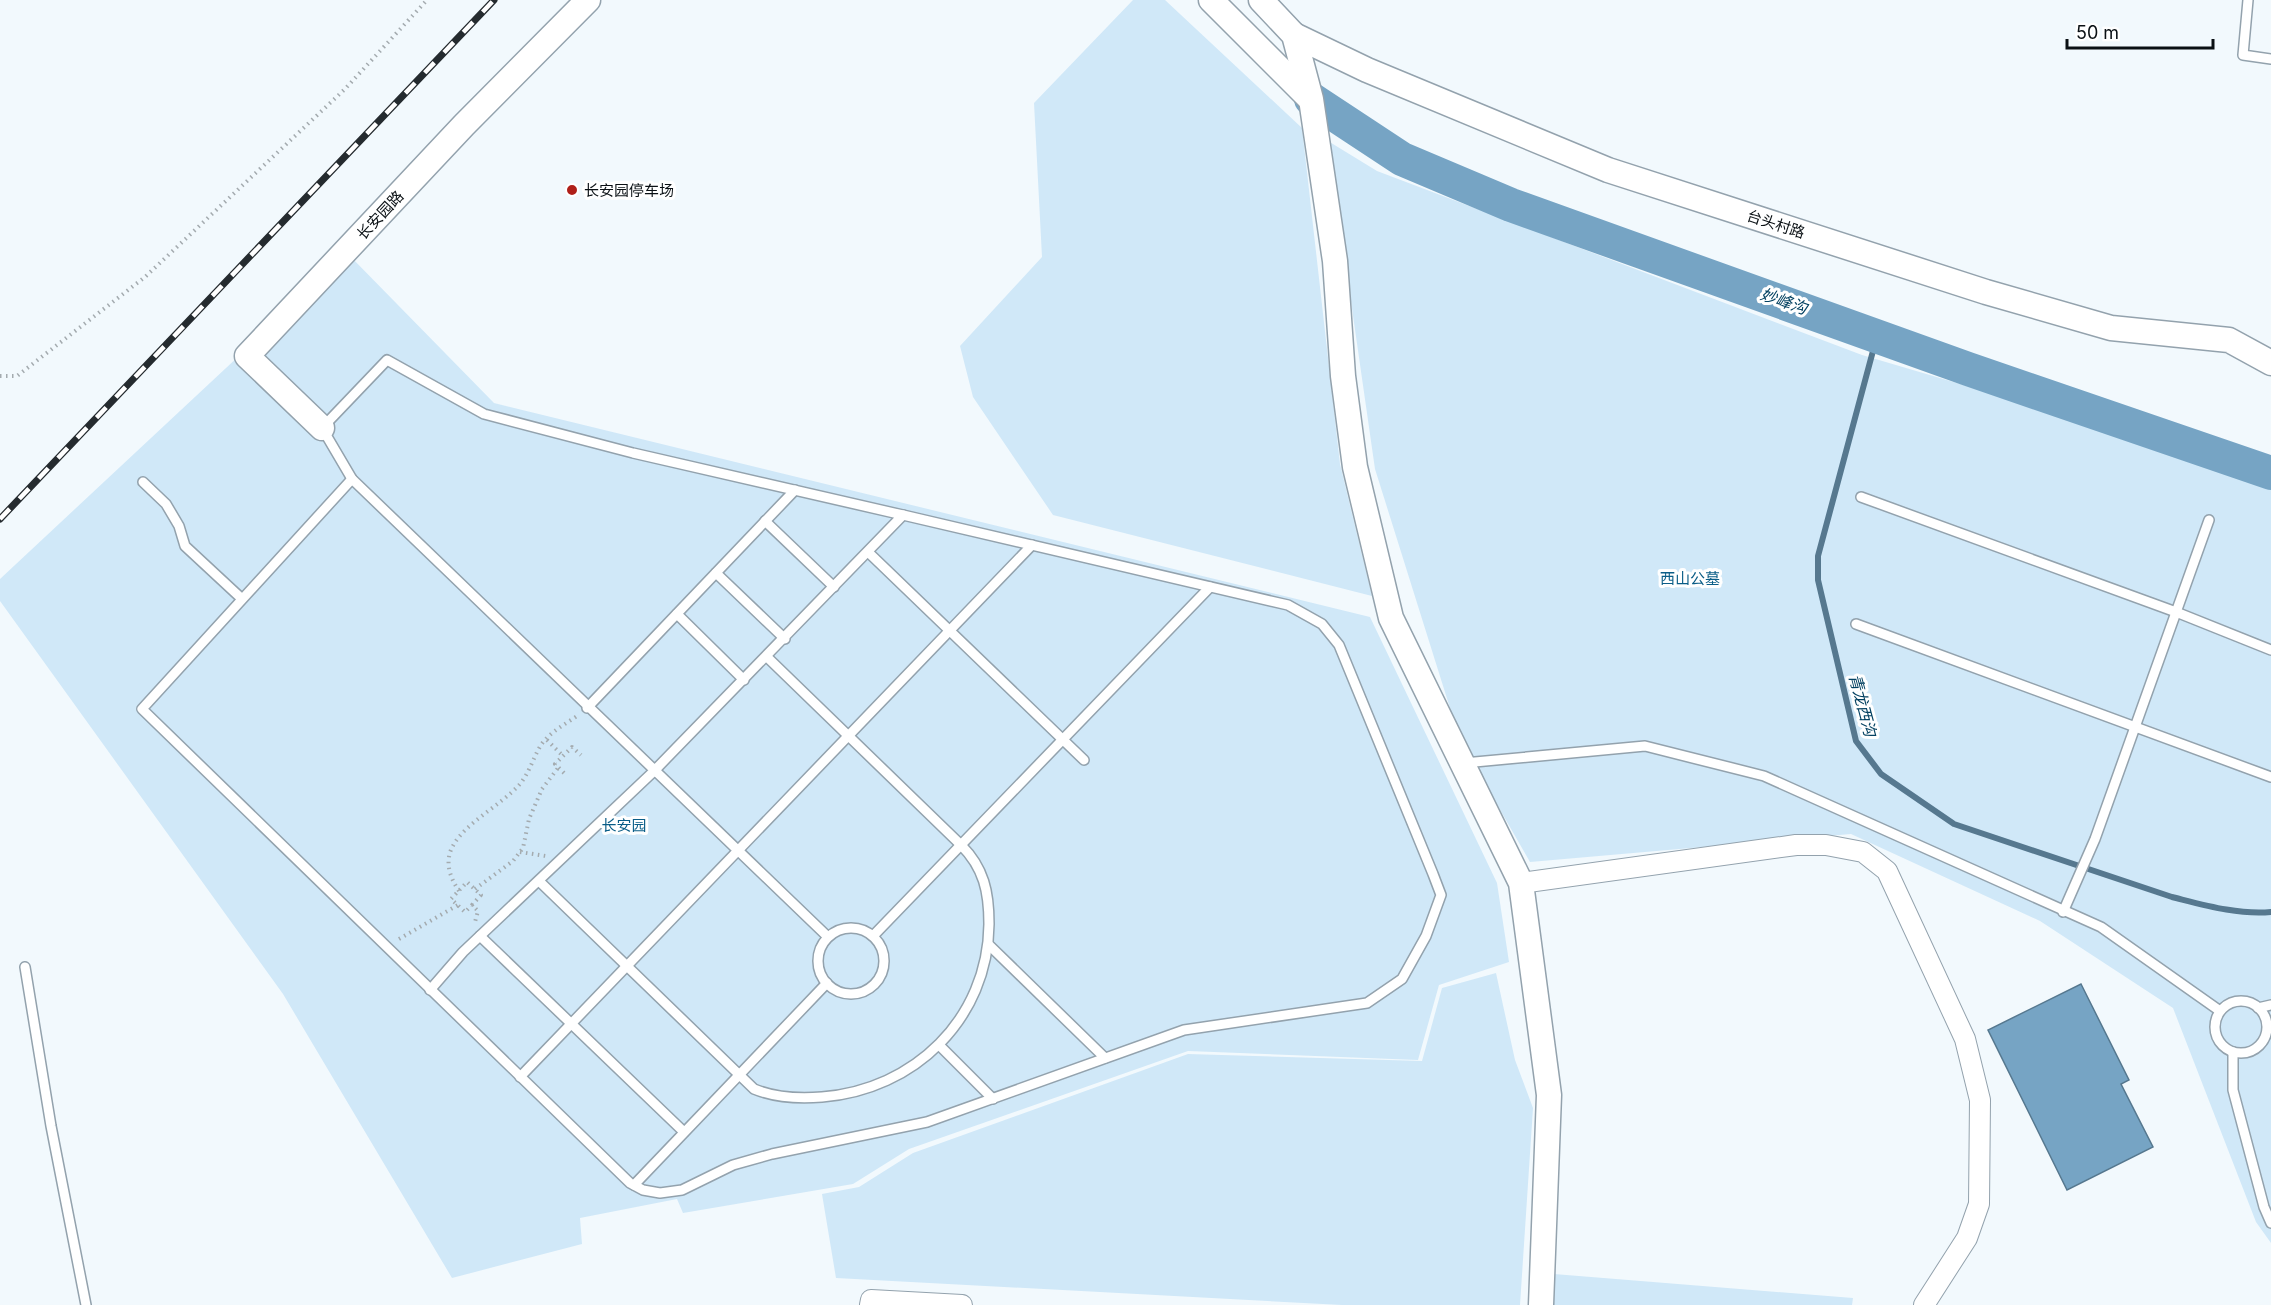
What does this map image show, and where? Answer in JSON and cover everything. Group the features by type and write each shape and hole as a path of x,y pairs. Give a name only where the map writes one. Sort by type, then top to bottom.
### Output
{"street":[{"name":"长安园路","path":"322,428 247,356 464,125 588,0"},
{"path":"1211,0 1311,99"},
{"path":"1261,0 1294,35 1311,99 1335,261 1342,376 1356,467 1391,618 1521,883 1549,1095 1541,1305"},
{"name":"台头村路","path":"1294,35 1366,70 1608,170 1986,292 2111,328 2229,340 2271,363"},
{"path":"1521,883 1796,846 1826,846 1863,852 1887,871 1965,1039 1980,1100 1979,1204 1967,1238 1924,1305"},
{"path":"870,1305 871,1300 962,1305"}],"lane":[{"path":"2248,0 2243,55 2271,59"},
{"path":"352,479 142,709 520,1077 634,1185 643,1190 660,1193 682,1190 733,1166 772,1154 927,1122 1184,1030 1367,1003 1402,979 1426,936 1438,908 1440,895 1339,645 1322,624 1288,605 795,490 484,414 387,360 322,428 352,479 653,772 828,937"},
{"path":"143,482 166,504 179,526 184,546 241,598"},
{"path":"587,708 795,490"},
{"path":"1861,497 2176,612 2271,650"},
{"path":"430,990 480,936 653,772 903,515"},
{"path":"2063,912 2079,876 2135,727 2209,520"},
{"path":"765,522 834,587"},
{"path":"520,1077 1032,545"},
{"path":"868,552 1084,760"},
{"path":"716,573 784,639"},
{"path":"873,936 1210,587"},
{"path":"677,614 744,680"},
{"path":"1856,624 2271,777"},
{"path":"539,880 754,1089 772,1096 804,1098 845,1095 902,1074 940,1046 951,1034 969,1005 981,977 988,945 989,914 982,872 961,845 766,657"},
{"path":"1462,763 1645,746 1764,776 2063,912 2101,927 2220,1011"},
{"path":"847,928 858,928 873,936 882,948 884,959 879,980 871,988 850,994 840,992 827,983 818,968 818,957 828,937 847,928"},
{"path":"480,936 684,1132"},
{"path":"988,945 1105,1058"},
{"path":"25,966 51,1126 86,1305"},
{"path":"634,1185 827,983"},
{"path":"2243,1001 2258,1008 2266,1023 2264,1040 2251,1051 2234,1052 2220,1042 2215,1026 2220,1011 2234,1002 2243,1001"},
{"path":"2258,1008 2271,1005"},
{"path":"940,1046 993,1098"},
{"path":"2234,1052 2233,1090 2264,1207 2271,1223"}],"path":[{"path":"0,376 17,376 145,277 345,89 427,0"},
{"path":"459,891 450,877 448,867 454,844 464,832 520,784 546,739 587,708"},
{"path":"546,739 563,756"},
{"path":"564,773 555,764 572,747 581,755"},
{"path":"475,889 513,861 520,852 542,789 558,768"},
{"path":"520,852 561,860"},
{"path":"467,882 481,895 465,912 451,898 459,891 467,882"},
{"path":"384,945 405,937 458,905"},
{"path":"472,905 478,911 474,920 480,936"}],"green space":[{"path":"1133,0 1165,0 1302,128 1340,464 1372,596 1053,515 973,397 960,346 1042,257 1034,103"},
{"name":"西山公墓","path":"1328,141 1377,171 1862,355 2259,472 2271,479 2271,1243 2256,1222 2173,1008 2040,921 1851,834 1530,862 1460,740 1375,469"},
{"name":"长安园","path":"348,254 494,403 1370,617 1497,883 1509,962 1439,985 1418,1060 1188,1051 909,1149 853,1184 683,1213 677,1199 580,1218 582,1244 452,1278 283,994 0,601 0,579"},
{"path":"1496,973 1515,1060 1533,1108 1520,1305 1342,1305 836,1278 822,1194 859,1187 913,1153 1188,1054 1422,1061 1442,988"},
{"path":"1554,1274 1853,1298 1852,1305 1552,1305"}],"water":[{"path":"2081,984 2129,1080 2121,1084 2153,1147 2067,1190 1988,1030"}],"waterway":[{"name":"妙峰沟","path":"1311,99 1402,159 1511,205 1968,369 2271,473"},
{"name":"青龙西沟","path":"1877,336 1818,556 1818,580 1856,741 1881,774 1954,824 2172,897 2234,911 2271,912"}],"railway":[{"path":"0,519 494,0"}],"place":[{"name":"长安园停车场","path":"572,190"}]}
